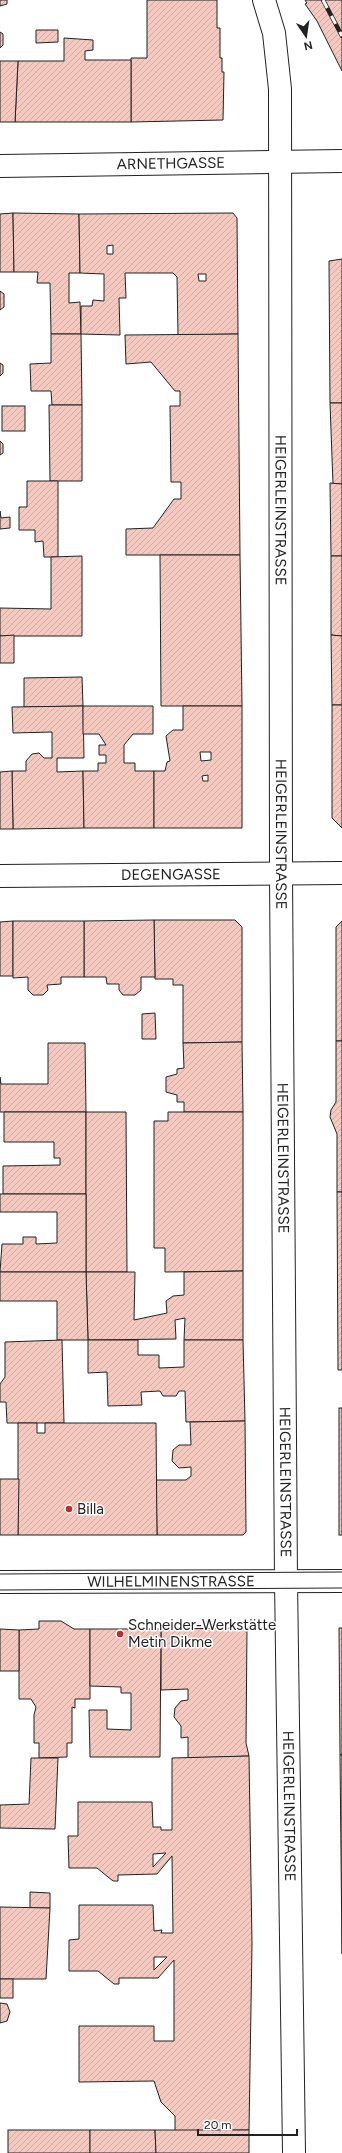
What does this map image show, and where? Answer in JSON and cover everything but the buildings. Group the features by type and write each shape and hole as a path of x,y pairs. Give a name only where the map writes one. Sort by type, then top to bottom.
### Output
{"street":[{"name":"HEIGERLEINSTRASSE","path":"264,0 274,33 277,58 281,162 281,874 286,1580 294,2153"},
{"name":"ARNETHGASSE","path":"0,166 342,161"},
{"name":"DEGENGASSE","path":"0,876 342,873"},
{"name":"WILHELMINENSTRASSE","path":"0,1582 342,1580"}],"tram line":[{"path":"0,1574 342,1572"},
{"path":"0,1590 342,1588"}],"railway":[{"path":"323,0 342,36"}],"place":[{"name":"Billa","path":"69,1509"},
{"name":"Schneider-Werkstätte Metin Dikme","path":"120,1634"}]}
